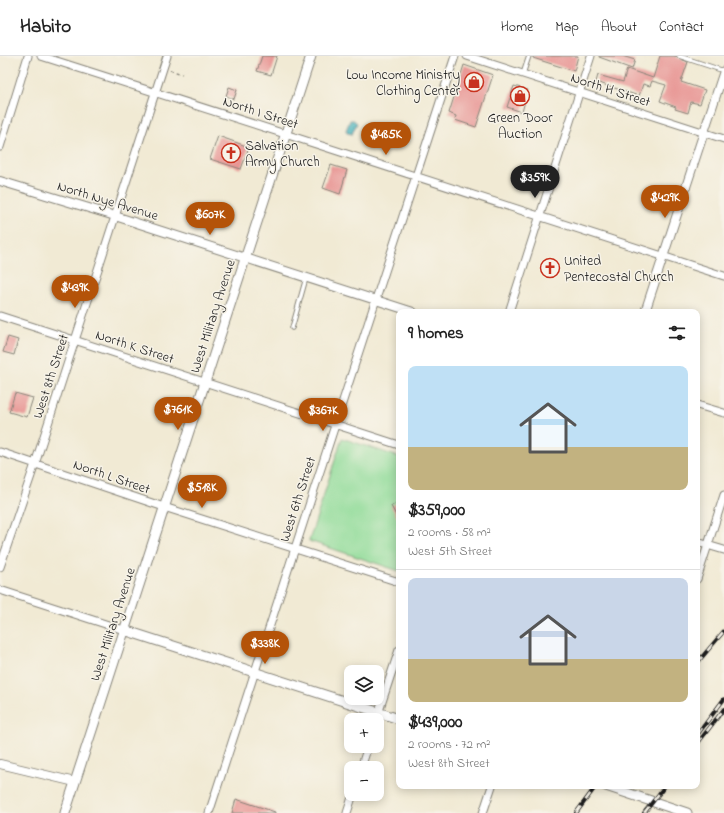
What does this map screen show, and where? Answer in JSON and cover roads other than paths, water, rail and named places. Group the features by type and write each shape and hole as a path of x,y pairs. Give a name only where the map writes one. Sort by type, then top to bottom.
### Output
{"main road":[{"name":"West Military Avenue","path":"65,813 311,56"},
{"path":"124,630 368,713"},
{"path":"384,717 396,719"},
{"path":"615,789 687,813"}],"street":[{"path":"0,146 28,56"},
{"name":"North I Street","path":"41,56 724,276"},
{"name":"West 8th Street","path":"0,567 35,464 167,56"},
{"name":"West 6th Street","path":"209,813 455,56"},
{"name":"North H Street","path":"467,56 724,139"},
{"path":"510,309 591,56"},
{"path":"646,309 724,71"},
{"name":"North Nye Avenue","path":"0,181 115,216 404,309"},
{"name":"North K Street","path":"0,316 396,444"},
{"path":"700,406 724,414"},
{"name":"North L Street","path":"0,452 164,508 396,581"},
{"path":"700,570 722,508 724,495"},
{"path":"700,543 724,550"},
{"path":"0,590 124,630"},
{"path":"378,713 396,659"},
{"path":"0,764 75,782"},
{"path":"483,813 491,789"},
{"path":"347,813 351,801"}],"lane":[{"path":"523,74 529,56"},
{"path":"679,56 724,71"},
{"path":"292,328 306,278"}],"water":[{"path":"350,120 354,120 357,123 352,134 347,133 346,130"}],"railway":[{"path":"700,659 724,631"},
{"path":"700,731 724,699"},
{"path":"700,740 724,709"},
{"path":"576,813 594,789"},
{"path":"644,813 663,789"}],"place":[{"name":"Low Income Ministry Clothing Center","path":"474,82"},
{"name":"Green Door Auction","path":"520,96"},
{"name":"Salvation Army Church","path":"231,153"},
{"name":"United Pentecostal Church","path":"550,268"}]}
